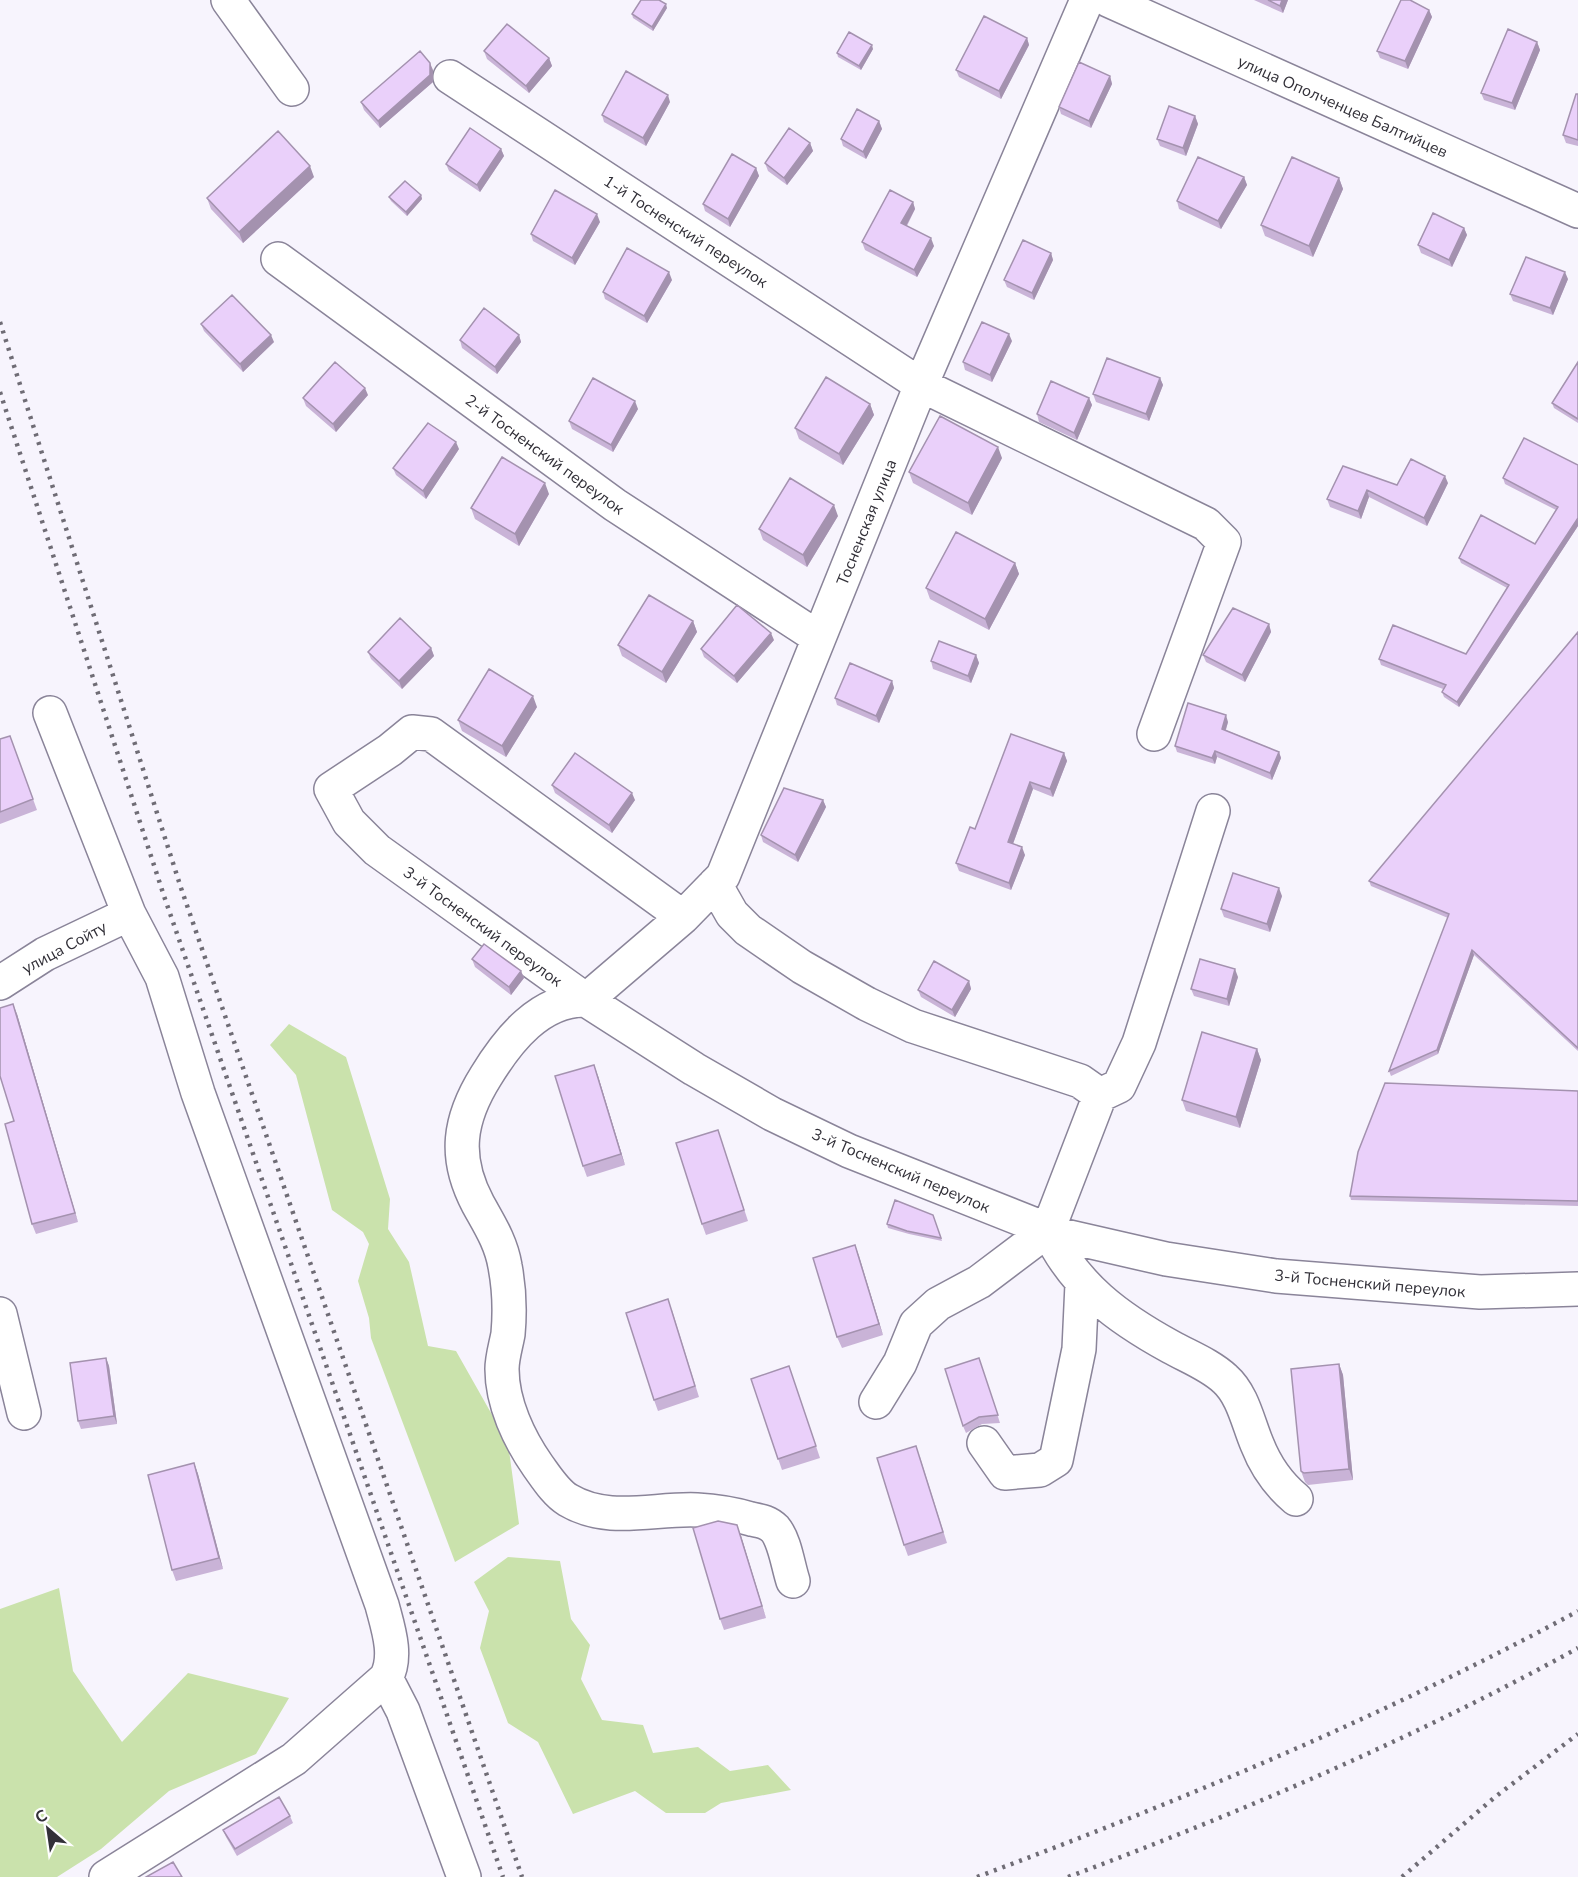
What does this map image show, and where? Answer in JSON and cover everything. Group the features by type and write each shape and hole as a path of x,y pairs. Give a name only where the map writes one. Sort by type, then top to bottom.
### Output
{"street":[{"path":"228,0 292,89"},
{"name":"Тосненская улица","path":"586,1000 683,917 723,876 921,386 1087,0"},
{"name":"улица Ополченцев Балтийцев","path":"1108,0 1578,211"},
{"name":"1-й Тосненский переулок","path":"450,76 921,386 1206,524 1224,542 1154,734"},
{"name":"2-й Тосненский переулок","path":"278,259 615,505 819,638"},
{"path":"50,713 129,914 162,977 202,1104 382,1605 391,1640 392,1668 386,1678 294,1759 106,1877"},
{"name":"3-й Тосненский переулок","path":"683,917 431,734 412,732 390,750 331,789 349,822 376,850 586,1000 694,1069 772,1114 849,1151 1048,1230 1166,1259 1276,1275 1480,1292 1578,1289"},
{"path":"876,1402 900,1363 916,1324 938,1304 979,1282 1048,1230 1100,1095 1119,1086 1139,1043 1213,811"},
{"path":"715,884 732,914 748,930 802,967 867,1004 913,1026 1080,1081 1100,1095"},
{"name":"улица Сойту","path":"0,982 45,954 129,914"},
{"path":"586,1000 568,1000 524,1025 487,1074 468,1111 461,1138 463,1164 468,1182 498,1241 506,1268 509,1298 508,1333 501,1369 505,1398 531,1456 566,1500 609,1514 696,1510 737,1515 769,1523 777,1532 793,1581"},
{"path":"1048,1230 1056,1248 1082,1284 1103,1304 1132,1325 1210,1368 1227,1381 1243,1406 1270,1471 1281,1486 1296,1499"},
{"path":"984,1443 1005,1473 1040,1470 1056,1460 1079,1349 1082,1284"},
{"path":"0,1314 24,1413"},
{"path":"386,1678 403,1711 464,1877"}],"green space":[{"path":"289,1024 346,1057 390,1199 388,1229 409,1262 428,1346 456,1351 508,1443 519,1524 455,1562 371,1338 369,1318 358,1281 369,1244 363,1232 332,1210 296,1075 270,1045"},
{"path":"508,1557 560,1561 571,1619 590,1645 581,1679 602,1720 643,1725 653,1753 698,1747 730,1771 768,1765 791,1790 721,1803 705,1813 666,1813 635,1791 573,1814 538,1742 508,1723 480,1648 489,1611 474,1582"},
{"path":"59,1588 73,1671 122,1742 188,1673 289,1698 256,1754 169,1791 101,1849 57,1877 0,1877 0,1609"}],"building":[{"path":"641,0 659,0 666,4 652,27 632,14"},
{"path":"1268,0 1282,0 1280,6"},
{"path":"1401,0 1410,0 1429,10 1405,61 1377,51"},
{"path":"984,16 1027,38 999,91 956,70"},
{"path":"507,24 549,58 526,86 484,51"},
{"path":"1508,29 1537,42 1512,103 1481,93"},
{"path":"849,32 872,45 859,66 837,53"},
{"path":"420,51 430,63 430,75 378,121 361,102"},
{"path":"1079,62 1110,76 1089,121 1059,107"},
{"path":"626,71 668,95 643,138 602,115"},
{"path":"1576,94 1578,94 1578,140 1563,135"},
{"path":"1169,106 1195,116 1183,148 1157,139"},
{"path":"857,109 879,121 863,152 841,139"},
{"path":"470,128 501,149 477,185 446,164"},
{"path":"789,128 810,143 784,178 765,163"},
{"path":"278,131 310,166 239,232 207,198"},
{"path":"732,154 756,168 728,219 703,204"},
{"path":"1198,157 1244,177 1218,221 1177,201"},
{"path":"1292,157 1339,178 1309,246 1261,225"},
{"path":"405,181 421,195 406,212 389,197"},
{"path":"555,190 597,214 572,258 531,234"},
{"path":"890,190 913,202 901,223 931,238 914,270 862,242"},
{"path":"1433,213 1464,228 1449,260 1418,245"},
{"path":"1023,240 1051,253 1032,293 1004,280"},
{"path":"627,248 669,272 644,316 603,292"},
{"path":"1526,257 1565,272 1550,308 1510,294"},
{"path":"232,295 271,335 240,364 201,324"},
{"path":"484,308 519,335 495,367 460,340"},
{"path":"982,322 1009,334 990,375 963,362"},
{"path":"1107,358 1160,378 1146,414 1093,394"},
{"path":"335,362 365,388 333,424 303,398"},
{"path":"1578,362 1578,419 1552,403"},
{"path":"826,377 870,404 839,454 795,428"},
{"path":"593,378 635,401 611,445 569,421"},
{"path":"1051,381 1089,398 1074,433 1037,414"},
{"path":"940,416 998,447 968,503 909,472"},
{"path":"428,423 456,442 423,491 393,468"},
{"path":"1524,438 1578,465 1578,518 1457,702 1442,692 1446,685 1379,659 1393,625 1466,654 1509,585 1459,558 1481,515 1535,544 1558,507 1503,478"},
{"path":"502,457 545,483 515,534 471,508"},
{"path":"1411,459 1445,476 1424,518 1367,490 1358,511 1327,499 1343,466 1397,485"},
{"path":"790,478 834,505 803,555 759,529"},
{"path":"956,532 1015,563 985,619 926,588"},
{"path":"649,595 693,621 662,672 618,645"},
{"path":"737,605 771,633 734,676 701,649"},
{"path":"1233,608 1269,624 1242,675 1203,655"},
{"path":"400,618 431,648 399,681 368,652"},
{"path":"1578,632 1578,1048 1472,950 1437,1050 1389,1071 1449,914 1369,881"},
{"path":"939,641 976,655 968,676 931,661"},
{"path":"850,663 892,681 876,716 835,698"},
{"path":"489,669 533,696 502,746 458,720"},
{"path":"1188,703 1226,715 1222,729 1279,752 1270,773 1215,751 1212,758 1175,746"},
{"path":"1011,734 1064,753 1050,789 1030,782 1008,842 1022,847 1009,883 956,863 970,827 975,829"},
{"path":"10,736 33,799 0,812 0,739"},
{"path":"575,753 632,793 609,825 552,785"},
{"path":"784,788 823,800 795,855 761,835"},
{"path":"1233,873 1279,888 1267,924 1221,909"},
{"path":"484,944 521,971 509,987 472,959"},
{"path":"1200,959 1235,969 1227,999 1191,989"},
{"path":"934,961 969,981 952,1010 918,990"},
{"path":"13,1004 75,1213 32,1224 5,1124 14,1121 0,1076 0,1008"},
{"path":"1202,1032 1257,1049 1236,1117 1182,1100"},
{"path":"594,1065 621,1154 583,1166 555,1076"},
{"path":"1385,1083 1578,1091 1578,1201 1350,1196 1358,1152"},
{"path":"718,1130 744,1210 702,1224 676,1143"},
{"path":"895,1200 933,1215 941,1238 887,1224"},
{"path":"855,1245 879,1324 837,1337 813,1258"},
{"path":"668,1299 695,1386 654,1400 626,1313"},
{"path":"106,1358 114,1416 78,1421 70,1363"},
{"path":"979,1358 998,1415 979,1417 963,1426 945,1369"},
{"path":"1339,1364 1349,1469 1304,1473 1301,1471 1291,1369"},
{"path":"789,1366 816,1446 778,1459 751,1379"},
{"path":"916,1446 943,1532 904,1545 877,1458"},
{"path":"194,1463 219,1558 172,1570 148,1475"},
{"path":"718,1521 737,1525 762,1606 720,1619 693,1528"},
{"path":"279,1797 290,1816 235,1849 223,1830"},
{"path":"173,1862 182,1877 146,1877"}],"railway":[{"path":"0,322 181,888 522,1877"},
{"path":"0,392 164,896 503,1877"},
{"path":"977,1877 1207,1787 1357,1721 1432,1686 1578,1611"},
{"path":"1068,1877 1263,1800 1327,1772 1454,1713 1578,1648"},
{"path":"1402,1877 1495,1797 1578,1734"}]}
